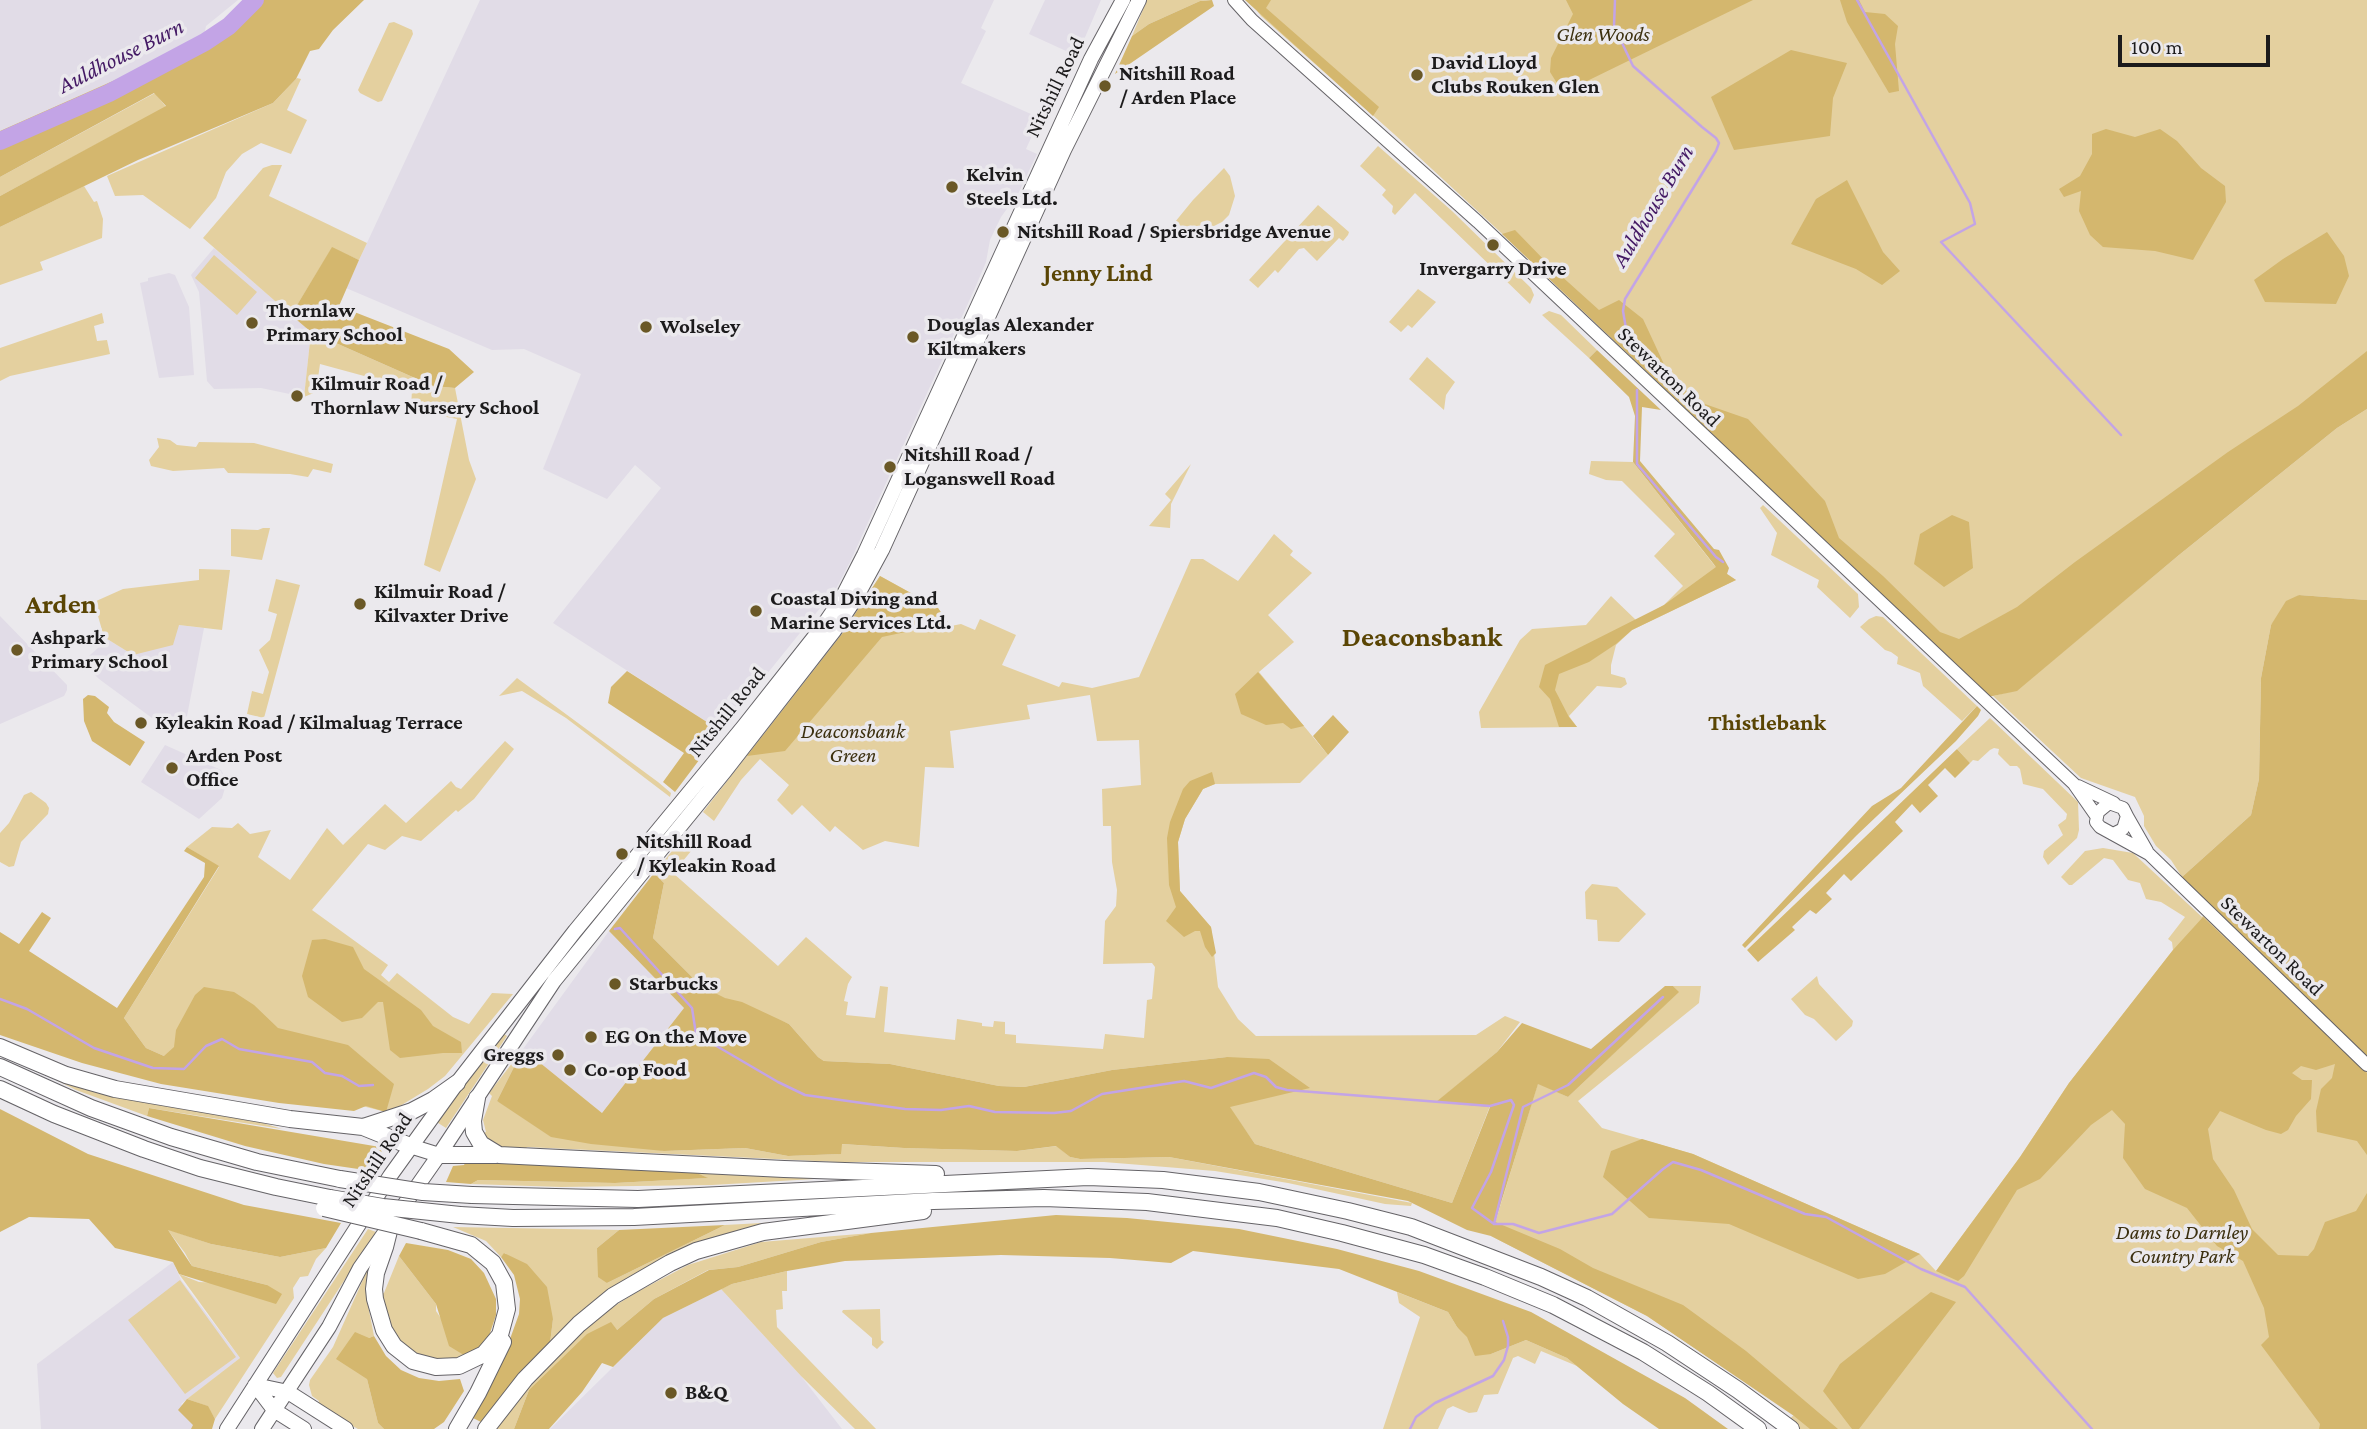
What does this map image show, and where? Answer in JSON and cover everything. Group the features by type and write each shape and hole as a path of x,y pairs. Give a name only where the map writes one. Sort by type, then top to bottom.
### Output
{"highway":[{"path":"0,1047 66,1075 125,1092 290,1119 363,1127 410,1146"},
{"path":"0,1067 79,1103 172,1137 278,1167 402,1189 472,1195 638,1199 1058,1177"},
{"path":"363,1127 412,1111 457,1083"},
{"path":"0,1089 98,1132 200,1168 462,1242 479,1250 493,1263 504,1283 507,1309 500,1335 484,1354 459,1366 436,1367 413,1361 394,1346 384,1330 374,1289 390,1227"},
{"path":"477,1098 474,1132 481,1144 499,1155"},
{"path":"439,1155 1163,1180 1301,1199 1411,1227 1499,1260 1587,1298 1692,1358 1791,1429"},
{"path":"327,1203 513,1218 634,1217 933,1201 1044,1198 1147,1202 1244,1213 1304,1224 1424,1255 1485,1277 1594,1325 1675,1371 1758,1429"},
{"path":"486,1429 525,1378 579,1324 628,1287 696,1251 744,1236 775,1230 1044,1198"},
{"path":"421,1231 445,1231 482,1244 501,1263 512,1288 513,1308 509,1328 478,1393 457,1429"}],"main road":[{"name":"Nitshill Road","path":"228,1429 410,1146 575,931 744,726 842,598 1074,95 1123,0"},
{"name":"Nitshill Road","path":"262,1429 329,1327 360,1268 439,1155 554,981 725,771 834,631 857,596 881,550 1064,150 1139,0"},
{"name":"Stewarton Road","path":"1234,0 1252,20 1487,231 2074,784 2097,817"},
{"name":"Stewarton Road","path":"2074,784 2114,803"},
{"path":"2114,803 2123,808 2127,816 2123,829 2113,834 2103,831 2096,822 2101,808 2114,803"},
{"name":"Stewarton Road","path":"2127,816 2149,854"},
{"name":"Stewarton Road","path":"2113,834 2149,854 2367,1065"},
{"path":"410,1146 439,1155"},
{"path":"255,1385 288,1392 346,1429"},
{"path":"255,1385 274,1410 304,1429"}],"shaded area":[{"path":"0,0 238,0 206,26 203,41 0,131"},
{"path":"480,0 994,0 981,28 986,31 961,83 1040,118 1026,149 1037,154 1019,192 1001,217 990,240 986,262 975,288 837,587 721,731 553,623 661,488 635,465 607,499 543,469 581,374 524,349 492,350 346,288"},
{"path":"1045,0 1101,0 1077,56 1029,34"},
{"name":"Thornlaw Primary School","path":"214,248 311,332 304,397 261,388 214,389 207,381 199,292 191,275"},
{"path":"169,273 175,275 189,307 194,375 159,378 140,283 148,281 148,278"},
{"name":"Ashpark Primary School","path":"0,616 67,685 67,690 64,696 0,724"},
{"path":"179,625 204,628 187,716 172,729 167,729 99,679 82,662 98,648 104,637 133,655"},
{"path":"165,745 221,770 227,781 222,798 199,819 141,782"},
{"path":"609,931 684,1008 602,1113 523,1049"},
{"path":"173,1262 181,1280 240,1358 181,1404 205,1429 41,1429 37,1364"},
{"path":"721,1289 801,1376 842,1429 550,1429 663,1318"}],"green space":[{"path":"244,0 364,0 333,30 319,49 310,51 296,79 273,103 138,160 0,227 0,196 166,106 154,93 0,177 0,131 203,41"},
{"path":"1147,0 1208,0 1149,24 1132,36"},
{"path":"1212,0 1214,6 1115,74 1132,36 1149,24 1200,1"},
{"path":"1245,0 1271,0 1266,8 1379,107 1373,116"},
{"path":"1249,0 2367,0 2367,391 1968,677 1497,229 1261,16"},
{"name":"Glen Woods","path":"1566,0 1753,0 1585,82 1560,88 1550,72 1551,58 1573,14"},
{"path":"1840,0 1859,0 1865,12 1885,14 1898,26 1895,44 1899,91 1889,93 1847,22"},
{"path":"394,22 412,30 413,34 382,101 378,102 358,90 389,23"},
{"path":"1791,50 1847,63 1833,98 1830,136 1734,150 1711,97"},
{"path":"297,78 301,79 287,110 307,120 291,154 261,143 242,154 226,172 216,198 190,229 143,195 115,196 107,176 273,103"},
{"path":"155,93 166,107 0,196 0,177"},
{"path":"2106,129 2135,137 2160,129 2177,141 2201,168 2225,186 2226,202 2193,260 2155,251 2103,247 2090,235 2079,211 2081,191 2064,197 2059,189 2080,176 2092,154 2092,134"},
{"path":"1378,146 1452,211 1531,288 1534,295 1530,304 1415,193 1395,215 1392,212 1393,206 1382,195 1386,190 1360,166"},
{"path":"282,165 269,196 367,243 359,260 332,248 291,315 203,238 263,168"},
{"path":"1224,168 1230,176 1235,196 1229,215 1222,222 1204,231 1184,228 1175,222 1193,200"},
{"path":"1847,180 1883,252 1900,271 1882,285 1856,269 1791,244 1816,199"},
{"path":"84,186 94,202 97,201 103,219 102,238 40,262 43,270 0,285 0,227"},
{"path":"1318,205 1349,232 1348,235 1343,241 1339,238 1317,261 1304,248 1299,249 1278,273 1275,270 1258,288 1249,280"},
{"path":"1515,230 1599,310 1619,300 1643,319 1669,375 1699,402 1748,419 1825,501 1839,538 1883,576 1940,632 1959,639 2017,607 2228,452 2298,406 2367,351 2367,409 2337,428 2179,555 2017,691 1988,697 1502,234"},
{"path":"2327,232 2344,256 2349,276 2336,304 2265,302 2254,280"},
{"path":"332,247 359,260 339,306 449,349 474,372 455,388 433,386 311,332 291,315"},
{"path":"214,255 257,292 237,315 195,278"},
{"path":"1418,289 1436,302 1412,328 1408,325 1401,332 1389,322"},
{"path":"1549,311 1561,315 1597,350 1589,358 1542,315"},
{"path":"102,313 104,323 94,326 97,341 107,340 110,354 10,376 0,381 0,348"},
{"path":"311,332 433,386 455,388 469,460 476,479 440,572 424,565 457,419 411,410 412,389 320,364 316,392 304,397"},
{"path":"1597,350 1661,410 1642,407 1640,461 1714,549 1719,550 1729,568 1727,574 1736,580 1632,630 1589,662 1559,674 1555,690 1577,727 1559,727 1550,699 1539,687 1545,665 1664,605 1716,567 1633,462 1635,416 1629,397 1589,358"},
{"path":"1427,357 1455,382 1446,395 1444,410 1409,379"},
{"path":"2367,409 2367,600 2299,595 2271,625 2261,678 2259,779 2251,815 2182,877 2171,860 2156,846 2144,826 2144,816 2135,797 2081,778 1993,696 2017,690 2337,428"},
{"path":"157,438 170,440 177,445 196,447 199,442 254,443 333,464 331,473 313,469 308,477 228,473 224,468 173,471 151,466 149,460 159,447"},
{"path":"1591,461 1633,462 1714,565 1736,580 1632,630 1616,645 1611,665 1611,674 1625,678 1627,684 1621,688 1597,686 1569,716 1577,727 1481,728 1479,712 1520,640 1532,629 1586,625 1611,596 1637,621 1664,605 1683,586 1654,556 1675,534 1622,481 1606,480 1589,474"},
{"path":"1191,464 1171,504 1170,528 1149,526 1171,500 1165,494"},
{"path":"1763,505 1858,594 1859,607 1850,618 1817,587 1819,580 1771,555 1777,533 1760,508"},
{"path":"1952,515 1969,522 1973,568 1944,587 1914,564 1920,534"},
{"path":"270,528 262,560 231,556 231,529"},
{"name":"Deaconsbank Green","path":"1274,534 1293,551 1290,555 1312,573 1268,615 1294,642 1259,672 1328,755 1300,783 1215,784 1203,789 1185,819 1178,842 1180,891 1211,927 1218,987 1238,1019 1256,1036 1476,1035 1505,1016 1520,1022 1497,1052 1437,1102 1490,1106 1452,1203 1255,1144 1229,1107 1227,1057 1112,1070 1024,1087 999,1086 890,1064 824,1061 789,1024 711,993 701,986 653,938 664,883 654,873 686,835 694,835 701,839 673,873 778,966 806,937 852,977 844,1001 848,1002 846,1015 875,1018 880,986 888,987 884,1032 955,1040 957,1019 993,1027 994,1021 1005,1022 1005,1034 1016,1035 1016,1043 1103,1049 1105,1034 1144,1038 1147,1000 1152,999 1155,967 1152,963 1103,964 1105,921 1116,906 1117,890 1112,862 1111,826 1103,826 1102,789 1141,785 1139,740 1097,741 1090,695 1027,705 1030,719 950,731 954,768 925,767 919,847 885,841 863,850 835,826 830,832 802,805 792,815 777,800 789,785 760,759 741,780 714,821 703,812 842,634 880,576 938,608 951,626 961,624 975,630 980,619 1016,635 1002,665 1059,687 1062,682 1092,688 1139,677 1191,559 1203,559 1238,581"},
{"path":"199,569 230,570 222,630 179,625 173,645 133,655 104,637 94,602 123,589 199,580"},
{"path":"880,576 938,608 948,623 882,637 785,751 747,756 842,634"},
{"path":"276,579 300,585 264,718 247,714 252,691 263,694 269,672 259,650 270,640 277,614 268,611"},
{"path":"2299,595 2367,600 2367,1058 2182,877 2251,815 2259,779 2261,678 2271,625 2286,601"},
{"path":"1876,616 1883,617 1977,706 1962,721 1923,686 1920,673 1897,664 1898,657 1885,650 1860,627"},
{"path":"627,671 721,731 675,792 663,782 684,753 608,703 611,687"},
{"path":"1258,672 1304,726 1291,729 1283,723 1266,725 1241,714 1235,694"},
{"path":"517,678 658,782 671,793 670,797 566,718 522,691 499,696"},
{"path":"88,695 95,696 109,707 107,713 114,722 145,742 130,766 92,741 84,721 83,699"},
{"path":"1977,706 1981,710 1978,716 1956,741 1857,835 1745,948 1742,945 1872,806 1901,788"},
{"path":"1333,715 1349,732 1328,755 1313,736"},
{"path":"1990,718 2078,802 2077,838 2048,865 2043,857 2044,851 2063,835 2058,825 2066,819 2067,814 2043,789 2023,784 2020,769 2010,766 1998,754 1999,749 1994,748 1978,761 1973,760 1970,763 1957,749"},
{"path":"505,741 514,749 474,799 458,812 456,810 421,841 402,836 385,850 368,844 312,910 388,965 381,975 389,982 397,973 453,1017 469,1024 492,993 513,994 445,1076 428,1089 386,1112 164,1056 146,1048 124,1018 219,867 187,847 212,827 232,828 238,823 250,834 271,830 258,857 290,880 327,828 343,845 385,804 406,823 451,781 461,789"},
{"path":"1957,749 1970,763 1955,778 1945,768 1928,785 1938,796 1920,813 1912,804 1895,822 1903,831 1851,881 1844,874 1826,893 1832,899 1816,914 1810,910 1792,927 1795,930 1758,962 1747,950"},
{"path":"1212,772 1215,784 1203,789 1185,819 1178,842 1180,891 1211,927 1216,953 1212,957 1205,947 1200,931 1184,937 1166,921 1176,907 1169,885 1167,838 1170,822 1183,789 1190,781"},
{"path":"31,792 46,803 48,814 21,842 14,866 9,867 0,862 0,833 9,823 24,795"},
{"path":"187,847 219,866 124,1018 146,1048 164,1056 174,1047 176,1030 195,995 204,987 234,992 254,1005 278,1028 348,1045 394,1084 386,1112 366,1106 354,1111 279,1103 161,1084 82,1063 0,1035 0,932 19,944 42,912 51,918 29,951 117,1008 204,877 205,863 184,851"},
{"name":"Dams to Darnley Country Park","path":"2103,848 2133,853 2202,917 2208,911 2367,1064 2367,1429 1778,1429 1794,1415 1647,1316 1491,1236 1538,1083 1568,1097 1678,992 1673,986 1701,986 1699,1003 1578,1101 1602,1128 1693,1154 1920,1254 1936,1271 2020,1157 2069,1083 2173,950 2172,942 2168,939 2185,917 2161,902 2146,899 2140,883 2128,880 2113,860 2104,858 2072,885 2061,877 2085,851"},
{"path":"654,873 664,883 653,938 701,986 789,1024 824,1061 890,1064 999,1086 1024,1087 1112,1070 1227,1057 1269,1059 1310,1088 1230,1107 1255,1144 1452,1203 1490,1107 1436,1102 1497,1052 1522,1023 1591,1049 1665,986 1673,986 1679,992 1568,1097 1538,1084 1495,1222 1560,1249 1593,1268 1683,1305 1746,1351 1838,1429 1810,1429 1647,1316 1491,1236 1467,1230 1408,1201 1169,1157 1080,1159 1070,1157 1056,1146 1017,1151 842,1144 841,1154 788,1156 745,1148 664,1151 551,1137 497,1101 523,1049 602,1113 684,1008 609,931"},
{"path":"1592,884 1617,887 1646,914 1619,942 1598,941 1597,920 1586,919 1585,892"},
{"path":"2203,917 2367,1073 2367,1155 2357,1141 2317,1132 2316,1111 2321,1089 2332,1078 2335,1064 2316,1070 2301,1066 2292,1073 2302,1080 2312,1080 2311,1099 2288,1130 2281,1134 2220,1111 2208,1129 2213,1159 2234,1190 2252,1229 2278,1255 2308,1256 2314,1249 2325,1222 2356,1211 2367,1193 2367,1429 2319,1429 2320,1424 2261,1345 2269,1337 2264,1308 2243,1261 2217,1246 2187,1208 2145,1189 2123,1158 2125,1124 2112,1110 2091,1125 2040,1179 2017,1190 1964,1276 1958,1281 1936,1271 2020,1157 2069,1083 2173,950"},
{"path":"325,939 353,947 364,969 421,1010 433,1026 461,1042 462,1053 400,1058 390,1050 383,1002 378,1002 362,1018 342,1022 308,997 302,976 312,940"},
{"path":"1817,976 1819,984 1853,1021 1852,1026 1836,1041 1814,1019 1805,1015 1791,999"},
{"path":"503,1033 507,1036 446,1128 435,1121"},
{"path":"523,1049 497,1101 664,1151 745,1148 788,1156 840,1154 841,1144 1017,1151 1057,1146 1070,1157 1080,1159 1169,1157 1412,1203 1411,1206 1385,1204 1288,1183 1215,1171 1104,1162 837,1162 504,1148 491,1143 483,1133 486,1132 483,1120 492,1096 489,1093"},
{"path":"56,1080 97,1093 260,1122 282,1129 149,1108 147,1116"},
{"path":"149,1108 380,1147 383,1156 372,1171 324,1164 245,1146 147,1116"},
{"path":"0,1109 88,1154 244,1205 341,1223 326,1248 280,1257 211,1244 168,1230 192,1266 267,1285 282,1294 276,1304 179,1274 173,1262 115,1248 89,1219 29,1217 0,1232"},
{"path":"1642,1139 1693,1154 1920,1254 1885,1274 1858,1279 1729,1224 1649,1218 1603,1177 1611,1151"},
{"path":"467,1159 686,1168 708,1178 615,1183 478,1180 471,1184 446,1182 453,1166 464,1165"},
{"path":"686,1168 814,1174 814,1179 712,1185 561,1187 471,1184 478,1180 615,1183 707,1178"},
{"path":"1056,1215 1127,1218 1239,1229 1337,1249 1419,1271 1531,1312 1685,1398 1728,1429 1659,1429 1623,1404 1567,1358 1526,1340 1491,1354 1475,1356 1467,1337 1448,1312 1339,1269 1193,1251 1171,1263 1110,1258 1001,1255 845,1261 732,1284 663,1318 613,1367 602,1363 582,1392 549,1429 514,1429 529,1390 587,1334 611,1322 617,1330 654,1299 709,1270 738,1267 821,1242 871,1233"},
{"path":"798,1221 625,1283 596,1299 550,1343 553,1319 505,1253 501,1257 486,1241 453,1227 619,1230 597,1248 607,1283 725,1225"},
{"path":"725,1225 607,1283 598,1277 597,1248 619,1230"},
{"path":"167,1229 211,1244 280,1257 326,1248 316,1259 308,1276 300,1277 293,1288 294,1298 215,1419 207,1406 187,1399 240,1358 179,1274 199,1282 267,1285 192,1266"},
{"path":"368,1229 376,1232 281,1377 277,1378 273,1373"},
{"path":"871,1233 821,1242 738,1267 708,1270 654,1299 617,1330 529,1390 514,1429 493,1429 553,1355 600,1315 688,1265 761,1242"},
{"path":"406,1243 448,1250 471,1259 484,1273 496,1299 496,1315 489,1336 479,1349 467,1357 449,1346 436,1304 399,1256"},
{"path":"504,1253 527,1264 547,1287 553,1319 550,1343 481,1422 471,1417 501,1364 519,1314 520,1299 514,1275 501,1257"},
{"path":"399,1256 436,1304 436,1311 467,1357 445,1363 421,1359 392,1338 380,1294 384,1293"},
{"path":"370,1264 366,1295 374,1336 369,1338 367,1379 378,1423 384,1429 358,1429 317,1406 319,1401 312,1396 309,1385 333,1347"},
{"path":"787,1271 787,1291 782,1291 783,1309 776,1310 777,1327 876,1429 855,1429 801,1376 721,1289"},
{"path":"180,1280 236,1357 185,1394 128,1320"},
{"path":"1397,1292 1448,1312 1457,1327 1491,1354 1526,1340 1567,1358 1577,1366 1541,1351 1535,1364 1518,1356 1513,1358 1498,1394 1484,1395 1477,1412 1469,1413 1453,1406 1447,1409 1438,1429 1383,1429 1420,1317 1399,1303"},
{"path":"1931,1292 1956,1302 1859,1429 1852,1429 1823,1391 1840,1364"},
{"path":"880,1309 881,1340 884,1342 877,1349 872,1345 872,1338 842,1312"},
{"path":"355,1332 369,1338 374,1336 386,1356 401,1370 419,1378 439,1381 460,1379 464,1391 444,1422 434,1429 384,1429 378,1423 367,1379 336,1359"},
{"path":"187,1399 208,1406 215,1419 212,1429 191,1429 193,1425 178,1410"}],"waterway":[{"name":"Auldhouse Burn","path":"0,141 109,93 205,42 229,26 255,0"},
{"name":"Auldhouse Burn","path":"1615,0 1614,26 1633,66 1719,143 1625,299 1623,311 1630,352"},
{"path":"1857,0 1970,203 1975,224 1941,242 2121,435"},
{"name":"Auldhouse Burn","path":"1637,390 1637,464 1723,562"},
{"path":"615,929 620,928 692,1008 696,1034 805,1095 905,1109 941,1110 969,1106 995,1112 1054,1113 1071,1111 1102,1094 1184,1081 1211,1088 1254,1073 1266,1077 1276,1087 1287,1090 1490,1106 1511,1100 1514,1105 1491,1172 1472,1208 1494,1224 1513,1224 1539,1233 1612,1214 1673,1162 1701,1170 1805,1214 1826,1217 1921,1269 1965,1287 2092,1429"},
{"path":"1494,1224 1523,1107 1568,1085 1663,997"},
{"path":"0,999 27,1009 94,1048 153,1068 184,1069 206,1046 222,1039 239,1049 312,1062 325,1073 342,1076 359,1086 373,1085"},
{"path":"1410,1429 1416,1417 1435,1403 1493,1376 1504,1360 1508,1346 1503,1321"}],"place":[{"name":"David Lloyd Clubs Rouken Glen","path":"1417,75"},
{"name":"Nitshill Road / Arden Place","path":"1105,86"},
{"name":"Kelvin Steels Ltd.","path":"952,187"},
{"name":"Nitshill Road / Spiersbridge Avenue","path":"1003,232"},
{"name":"Invergarry Drive","path":"1493,245"},
{"name":"Thornlaw Primary School","path":"252,323"},
{"name":"Wolseley","path":"646,327"},
{"name":"Douglas Alexander Kiltmakers","path":"913,337"},
{"name":"Kilmuir Road / Thornlaw Nursery School","path":"297,396"},
{"name":"Nitshill Road / Loganswell Road","path":"890,467"},
{"name":"Kilmuir Road / Kilvaxter Drive","path":"360,604"},
{"name":"Coastal Diving and Marine Services Ltd.","path":"756,611"},
{"name":"Ashpark Primary School","path":"17,650"},
{"name":"Kyleakin Road / Kilmaluag Terrace","path":"141,723"},
{"name":"Arden Post Office","path":"172,768"},
{"name":"Nitshill Road / Kyleakin Road","path":"622,854"},
{"name":"Starbucks","path":"615,984"},
{"name":"EG On the Move","path":"591,1037"},
{"name":"Greggs","path":"558,1055"},
{"name":"Co-op Food","path":"570,1070"},
{"name":"B&Q","path":"671,1393"}],"district":[{"name":"Jenny Lind","path":"1098,274"},
{"name":"Arden","path":"61,604"},
{"name":"Deaconsbank","path":"1422,637"},
{"name":"Thistlebank","path":"1767,723"}]}
